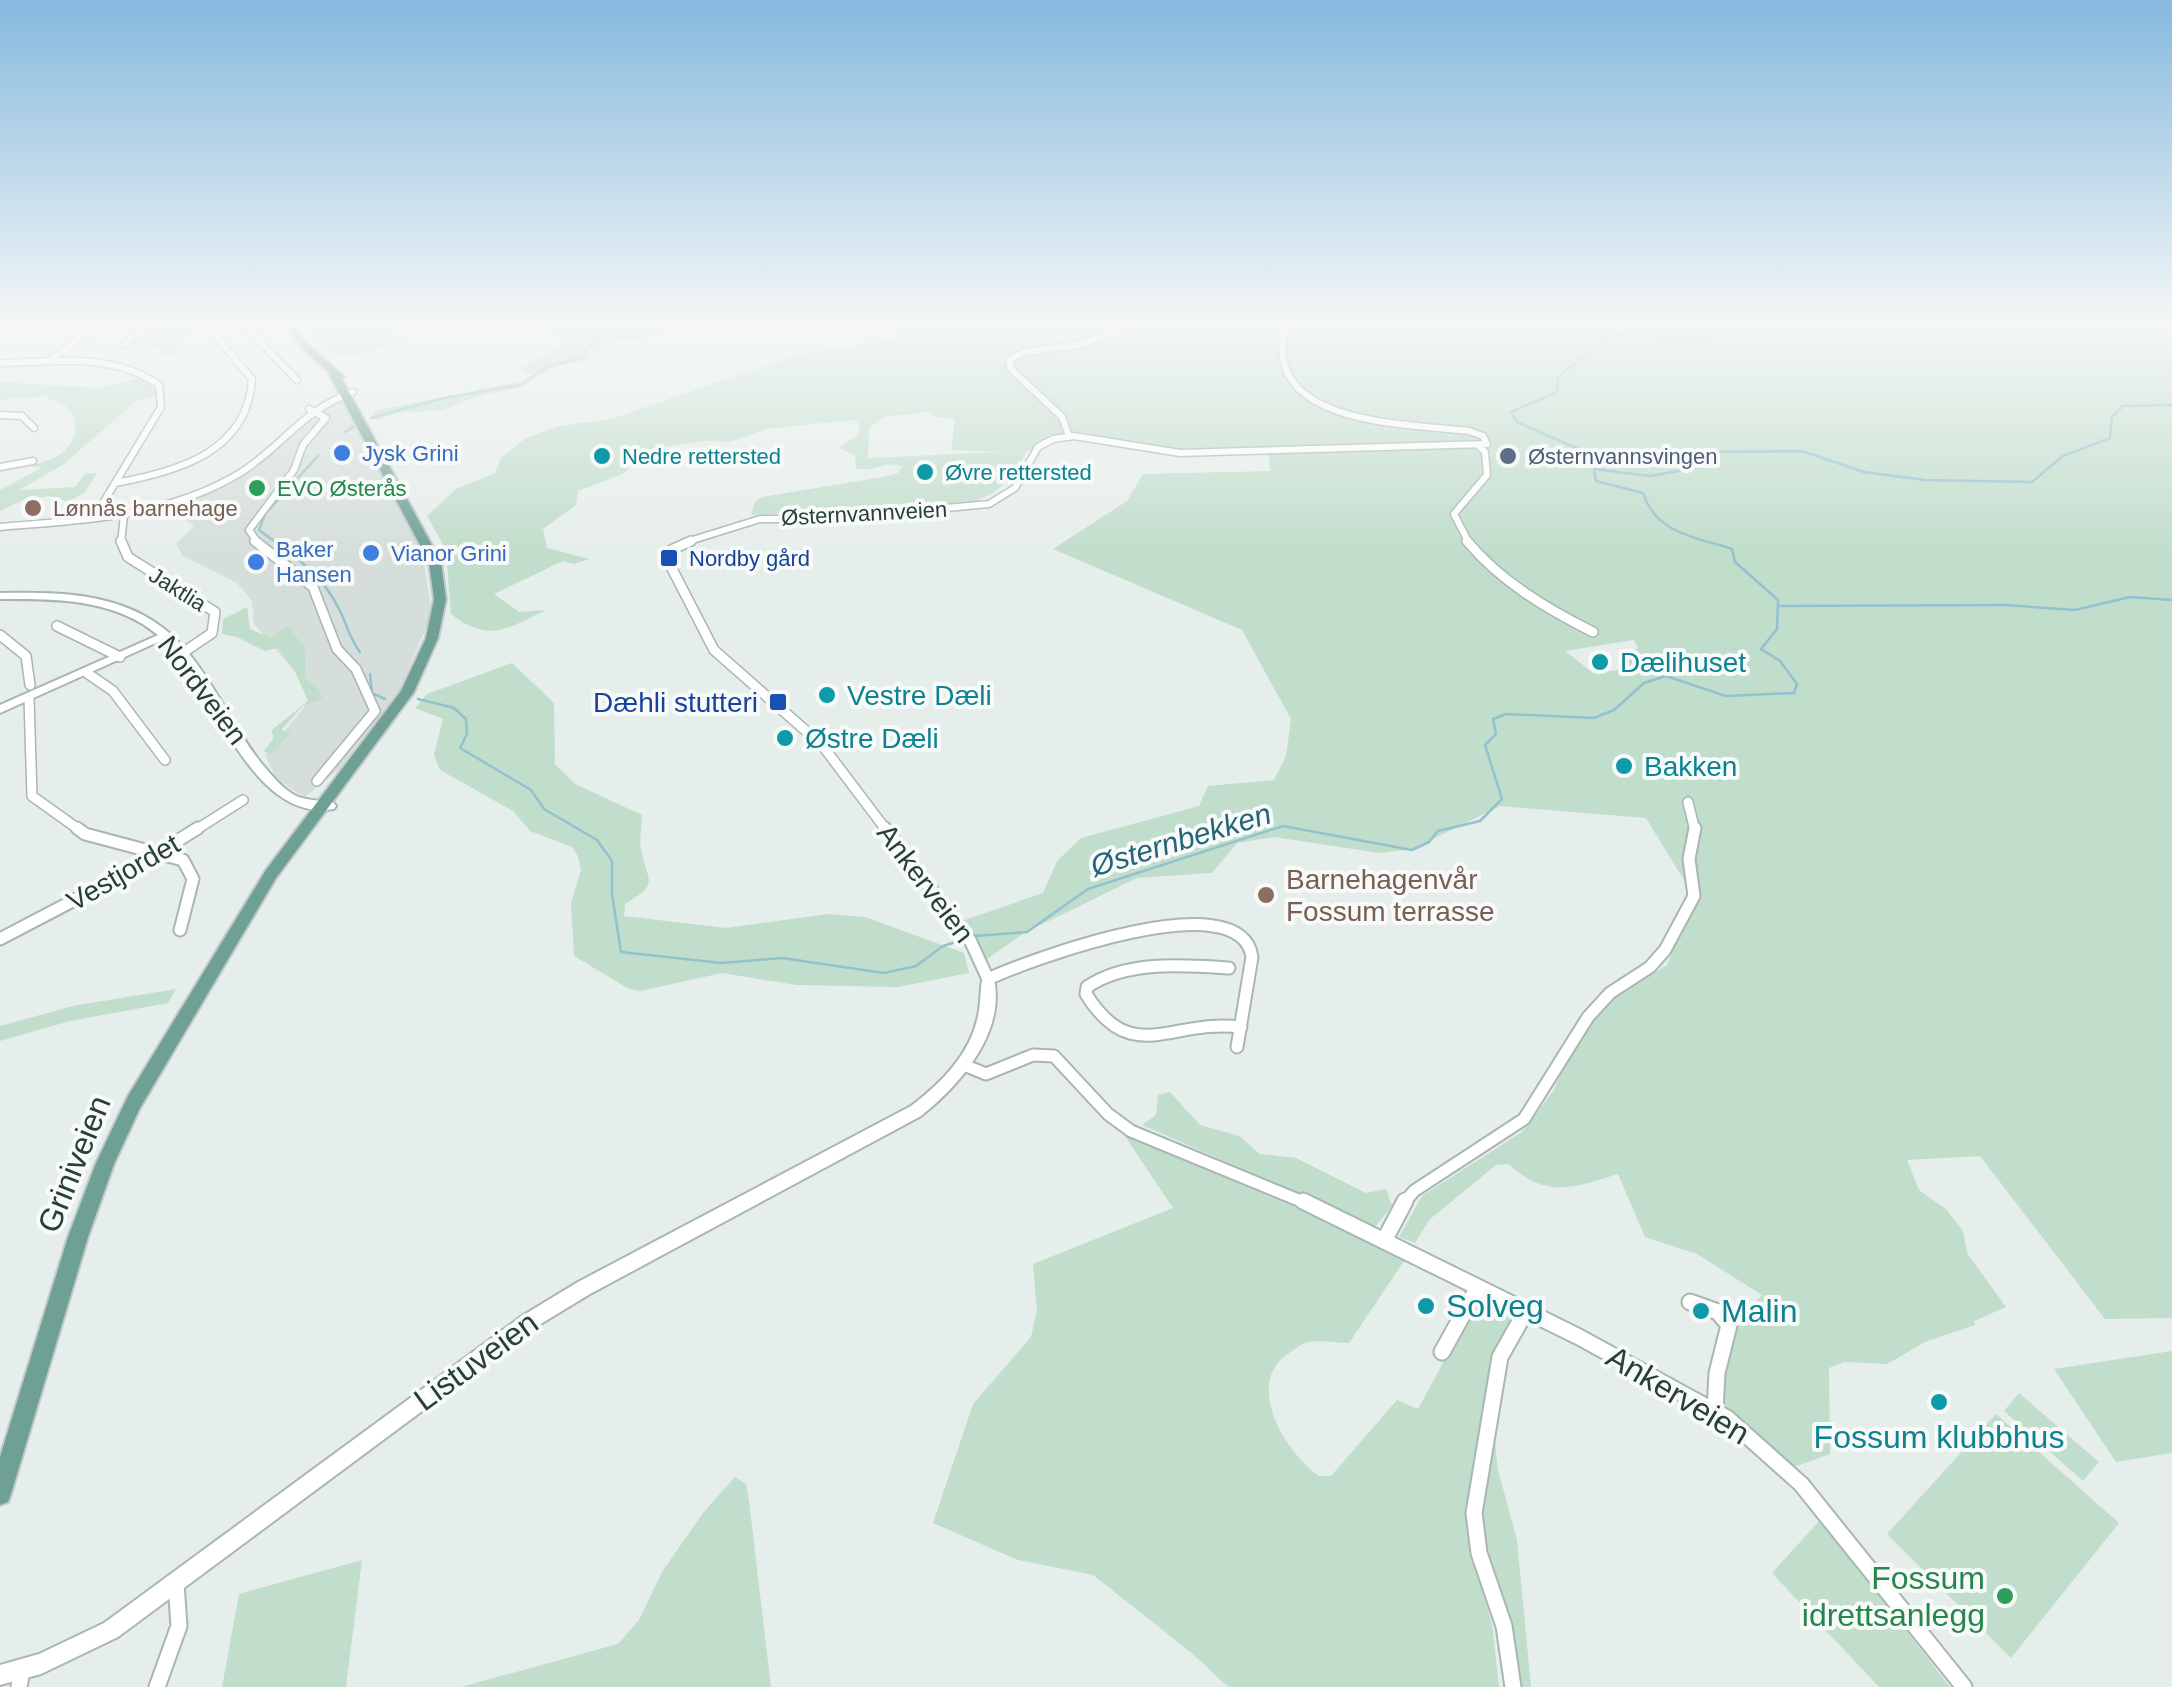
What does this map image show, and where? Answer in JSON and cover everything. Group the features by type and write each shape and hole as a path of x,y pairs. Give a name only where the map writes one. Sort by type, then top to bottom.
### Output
{"main road":[{"name":"Griniveien","path":"0,1494 14,1437 105,1163 148,1076 236,934 376,737 421,666 436,626 440,587 432,554 353,400"},
{"name":"Nordveien","path":"0,596 52,597 106,606 139,618 165,635 182,654 272,783 298,802 325,806"},
{"name":"Griniveien","path":"0,1467 14,1437"}],"street":[{"path":"94,518 161,407 160,400"},
{"path":"115,483 156,476 194,462 222,442 244,418 250,400"},
{"path":"0,528 124,515 181,500 229,480 256,462 310,409 333,400"},
{"path":"1043,400 1065,420 1069,436 1180,453 1482,447"},
{"path":"1312,400 1344,412 1477,433 1486,439 1482,447 1487,475 1454,514 1461,534 1497,573 1522,587 1549,610 1593,632"},
{"path":"310,409 326,418 303,445 294,470 257,514 249,532 255,541 311,584 330,616 338,651 356,668 361,693 375,711 317,782"},
{"path":"0,415 22,416 34,428"},
{"name":"Østernvannveien","path":"668,554 681,544 760,519 830,519 989,504 1016,488 1038,446 1069,436"},
{"path":"0,467 33,461"},
{"name":"Jaktlia","path":"124,515 120,538 128,557 214,612 217,622 210,638 182,654"},
{"name":"Ankerveien","path":"668,554 670,569 714,650 822,745 967,937 988,980"},
{"path":"58,626 120,657"},
{"path":"0,635 26,656 30,684"},
{"path":"0,709 87,674 165,635"},
{"path":"87,674 113,691 165,760"},
{"path":"29,699 32,796 85,834 183,860 193,878 180,930"},
{"name":"Vestjordet","path":"0,939 161,852 243,800"},
{"path":"1384,1241 1399,1209 1414,1191 1524,1119 1580,1027 1610,994 1650,967 1665,950 1694,896 1689,858 1696,824 1688,802"},
{"path":"964,1065 984,1023 988,980 1047,953 1156,928 1224,928 1244,937 1252,952 1237,1047"},
{"path":"1229,968 1178,966 1136,971 1094,980 1086,994 1112,1029 1126,1036 1150,1036 1210,1021 1241,1027"},
{"name":"Ankerveien","path":"964,1065 986,1074 1033,1055 1054,1056 1108,1114 1130,1131 1304,1202 1526,1311 1716,1411 1764,1448 1801,1484 1964,1687"},
{"name":"Listuveien","path":"0,1675 20,1679 86,1644 176,1583 528,1322 584,1288 897,1122 928,1103 964,1065"},
{"path":"1442,1352 1478,1287"},
{"path":"1690,1302 1718,1312 1729,1325 1716,1373 1716,1411"},
{"path":"1513,1687 1504,1626 1479,1553 1474,1512 1500,1357 1526,1311"},
{"path":"156,1687 179,1626 176,1583"}],"shaded area":[{"path":"345,400 422,553 432,614 399,691 340,768 304,798 276,778 265,755 312,698 301,679 254,624 252,601 237,583 182,555 176,544 194,526 171,508 220,489 248,471 325,404"}],"green space":[{"path":"48,400 141,400 64,464 19,490 75,487 85,474 97,473 85,492 68,502 50,496 25,499 0,511 0,490 43,467 31,467 62,453 74,437 72,413 66,406"},
{"path":"430,400 469,400 442,410 395,413 376,421 372,413"},
{"path":"667,400 2172,400 2172,1318 2105,1319 1980,1156 1907,1160 1919,1190 1947,1210 1963,1231 1967,1253 2006,1307 1974,1321 1975,1325 1925,1342 1887,1364 1844,1362 1829,1368 1830,1454 1794,1467 1720,1405 1721,1370 1738,1319 1762,1295 1697,1254 1645,1237 1618,1174 1560,1187 1535,1182 1509,1164 1496,1165 1429,1220 1415,1243 1399,1237 1422,1196 1522,1132 1554,1090 1570,1046 1594,1012 1667,965 1693,895 1646,818 1500,806 1413,849 1380,853 1274,837 1237,843 1212,873 1137,878 1024,933 986,960 962,921 1043,893 1057,861 1081,838 1199,806 1208,786 1274,780 1286,756 1291,719 1242,630 1053,549 1127,501 1143,474 1270,471 1268,448 1177,449 1075,432 1026,452 1004,484 969,504 751,515 755,502 762,497 883,477 898,473 902,467 856,468 855,456 839,448 859,434 859,423 852,420 766,429 730,442 706,441 644,450 625,473 578,491 576,505 543,529 547,548 589,559 574,564 563,561 494,594 519,612 546,610 498,630 476,628 451,614 446,550 427,516 456,489 495,473 501,458 526,438 559,426 611,419","holes":["929,412 933,417 955,419 951,450 1002,452 868,458 869,428 884,417","1634,640 1638,648 1624,655 1618,670 1593,673 1565,651"]},
{"path":"247,607 250,629 272,638 288,625 305,649 305,678 319,690 322,699 303,706 281,730 291,733 270,755 264,751 273,739 272,730 308,701 293,667 278,648 265,651 222,634 223,619"},
{"path":"512,663 554,703 555,764 575,784 642,815 640,846 649,881 643,891 625,904 624,916 726,928 829,914 865,917 964,953 969,973 898,987 797,985 722,973 640,991 629,989 574,956 571,903 581,870 578,856 572,847 530,831 513,811 440,770 434,755 443,719 415,708 427,694"},
{"path":"176,989 168,1003 70,1021 0,1041 0,1026 73,1006"},
{"path":"1170,1092 1200,1125 1239,1136 1260,1154 1296,1158 1366,1193 1386,1189 1392,1206 1375,1227 1142,1125 1156,1115 1158,1095"},
{"path":"1124,1135 1408,1255 1349,1343 1306,1343 1276,1366 1269,1399 1274,1417 1294,1451 1319,1476 1331,1476 1397,1400 1418,1409 1481,1292 1515,1313 1495,1352 1466,1509 1471,1551 1492,1624 1499,1687 1228,1687 1193,1654 1093,1575 1018,1560 933,1523 973,1404 1031,1337 1037,1310 1033,1264 1173,1208"},
{"path":"2172,1351 2172,1453 2116,1462 2054,1369"},
{"path":"2019,1393 2099,1462 2083,1481 2004,1411"},
{"path":"1492,1412 1498,1470 1517,1540 1531,1687 1522,1687 1483,1550 1478,1512"},
{"name":"Fossum idrettsanlegg","path":"1996,1414 2119,1523 2011,1658 1887,1534"},
{"path":"735,1477 746,1484 749,1501 771,1687 461,1687 618,1644 639,1620 662,1572 703,1513"},
{"path":"1820,1520 1950,1687 1879,1687 1772,1573"},
{"path":"362,1560 346,1687 222,1687 239,1594"}],"waterway":[{"name":"Østernbekken","path":"371,418 438,400"},
{"path":"1539,400 1511,412 1517,422 1583,451 1600,466"},
{"name":"Østernbekken","path":"974,936 1027,932 1088,889 1283,826 1412,850 1429,842 1438,831 1480,821 1502,799 1485,745 1496,734 1493,719 1506,714 1594,718 1614,710 1644,683 1666,676 1726,696 1794,693 1797,684 1780,661 1761,649 1777,629 1778,600 1735,562 1732,549 1667,526 1649,507 1643,493 1596,481 1594,469 1650,476 1701,467 1705,452 1802,451 1864,472 1925,480 2032,482 2063,456 2110,438 2112,417 2123,406 2172,405"},
{"name":"Østernbekken","path":"345,432 355,426"},
{"name":"Østernbekken","path":"318,456 265,514 259,530 324,585 360,652"},
{"path":"1780,606 2005,605 2075,610 2130,597 2172,600"},
{"name":"Østernbekken","path":"370,674 372,693 385,699"},
{"name":"Østernbekken","path":"418,699 454,708 466,719 467,734 460,748 531,790 544,809 597,840 612,861 612,894 621,952 721,963 782,958 884,973 916,966 943,946 962,940"}],"place":[{"name":"Jysk Grini","path":"342,453"},
{"name":"Nedre rettersted","path":"602,456"},
{"name":"Østernvannsvingen","path":"1508,456"},
{"name":"Øvre rettersted","path":"925,472"},
{"name":"EVO Østerås","path":"257,488"},
{"name":"Lønnås barnehage","path":"33,508"},
{"name":"Vianor Grini","path":"371,553"},
{"name":"Nordby gård","path":"669,558"},
{"name":"Baker Hansen","path":"256,562"},
{"name":"Dælihuset","path":"1600,662"},
{"name":"Vestre Dæli","path":"827,695"},
{"name":"Dæhli stutteri","path":"778,702"},
{"name":"Østre Dæli","path":"785,738"},
{"name":"Bakken","path":"1624,766"},
{"name":"Barnehagenvår Fossum terrasse","path":"1266,895"},
{"name":"Solveg","path":"1426,1306"},
{"name":"Malin","path":"1701,1311"},
{"name":"Fossum klubbhus","path":"1939,1402"},
{"name":"Fossum idrettsanlegg","path":"2005,1596"}]}
